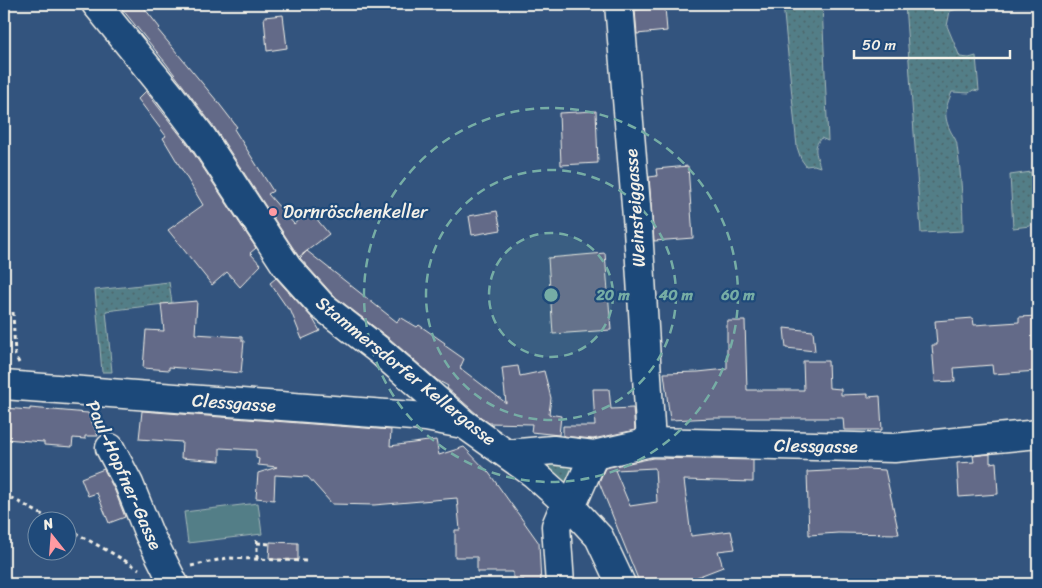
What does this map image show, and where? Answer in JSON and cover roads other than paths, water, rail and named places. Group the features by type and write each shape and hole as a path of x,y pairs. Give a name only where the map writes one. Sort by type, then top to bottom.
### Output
{"street":[{"name":"Stammersdorfer Kellergasse","path":"96,4 201,136 287,266 322,306 380,351 464,424 533,473 571,507 599,537 621,584"},
{"name":"Weinsteiggasse","path":"619,4 638,229 651,442"},
{"name":"Clessgasse","path":"4,385 418,416 464,424"},
{"name":"Clessgasse","path":"508,454 553,450 594,455 651,442 894,448 1038,434"},
{"name":"Paul-Hopfner-Gasse","path":"110,448 129,484 149,534 178,576"},
{"path":"560,584 556,526 561,514 571,507 594,455"}],"place":[{"name":"Dornröschenkeller","path":"273,212"}]}
